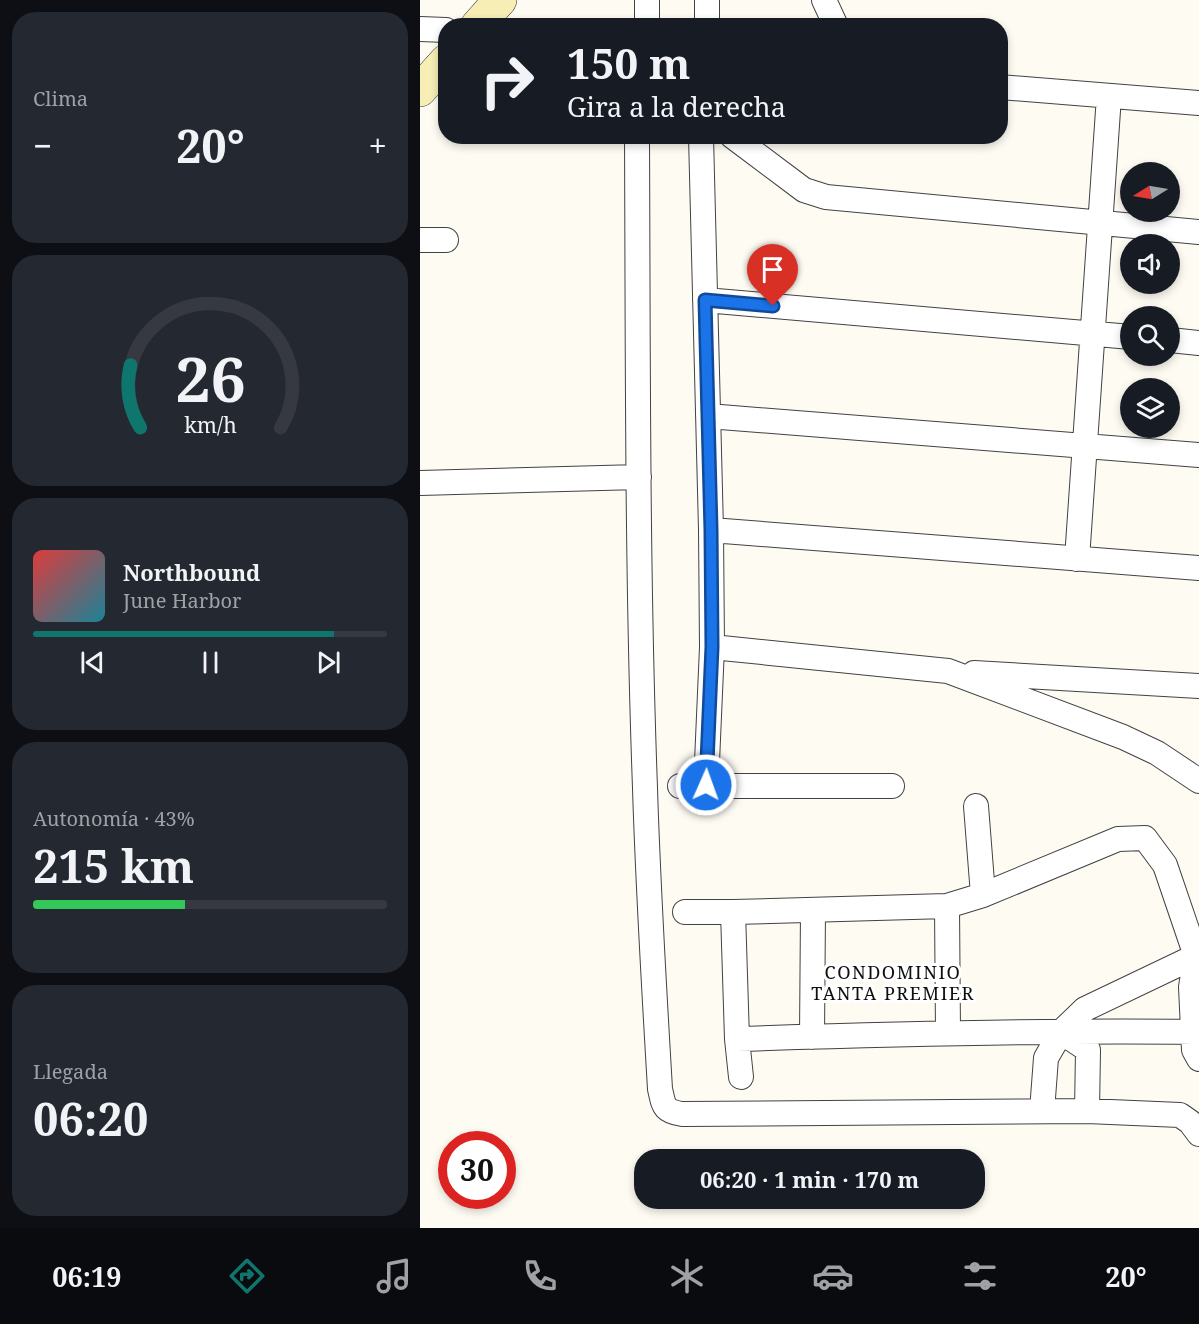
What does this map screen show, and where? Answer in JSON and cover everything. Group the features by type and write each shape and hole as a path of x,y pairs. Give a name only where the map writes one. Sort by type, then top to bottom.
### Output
{"main road":[{"path":"484,18 500,0"},
{"path":"420,90 438,70"}],"street":[{"path":"647,0 647,18"},
{"path":"707,0 707,18"},
{"path":"824,0 832,18"},
{"path":"420,29 438,30"},
{"path":"1008,88 1199,103"},
{"path":"1077,559 1109,96"},
{"path":"637,144 639,477 645,785 649,903 660,1089 665,1108 670,1112 682,1114 1087,1111 1180,1115 1190,1122 1199,1134"},
{"path":"701,144 712,647 706,785"},
{"path":"743,144 804,190 826,197 1199,232"},
{"path":"420,240 446,240"},
{"path":"705,300 1120,336"},
{"path":"1180,341 1199,343"},
{"path":"708,416 1199,455"},
{"path":"420,483 639,477"},
{"path":"711,530 1199,568"},
{"path":"712,647 948,671 1199,686"},
{"path":"948,671 1123,737 1157,753 1199,781"},
{"path":"680,786 892,786"},
{"path":"976,806 983,895"},
{"path":"685,912 948,906 983,895 1118,839 1145,838 1165,865 1196,956 1191,987 1194,1050 1199,1059"},
{"path":"948,906 948,1032"},
{"path":"812,1037 813,910"},
{"path":"733,912 737,1039 741,1077"},
{"path":"1042,1111 1046,1058 1061,1032 1085,1008 1196,956"},
{"path":"737,1039 948,1032 1090,1030 1194,1032"},
{"path":"1061,1032 1088,1050 1087,1111"}],"district":[{"name":"CONDOMINIO TANTA PREMIER","path":"893,983"}],"route":[{"path":"706,785 712,647 705,300 773,306"}]}
